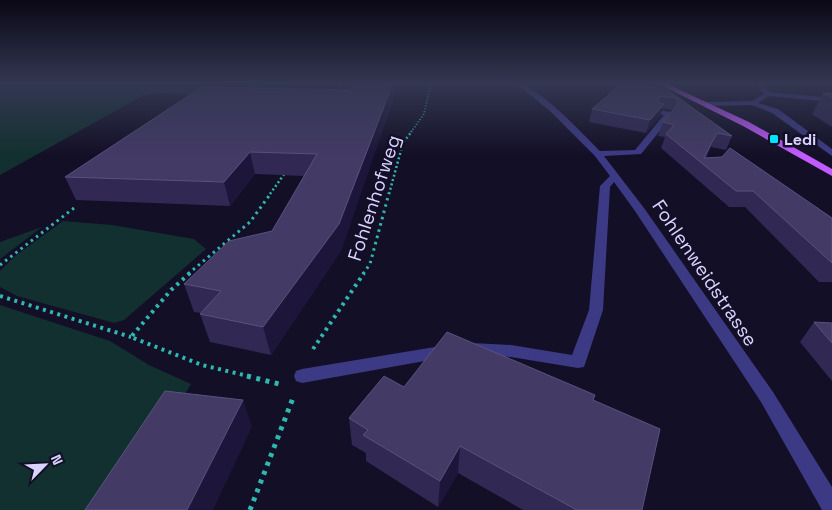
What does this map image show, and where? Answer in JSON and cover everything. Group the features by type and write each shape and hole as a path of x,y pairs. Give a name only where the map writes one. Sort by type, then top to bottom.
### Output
{"main road":[{"path":"712,107 746,124 832,173"}],"street":[{"name":"Fohlenweidstrasse","path":"550,107 598,154 615,176 766,397 832,507"},
{"path":"763,107 775,111 832,153"},
{"path":"598,154 638,152 669,114 659,112"},
{"path":"299,382 431,352 471,349 511,351 578,362 596,310 604,186 615,176"}],"path":[{"name":"Fohlenhofweg","path":"250,510 316,343 370,264 403,142 424,114 425,107"},
{"path":"132,337 171,290 250,222 290,167"},
{"path":"0,265 74,208"},
{"path":"0,296 132,337 202,366 299,382"}],"green space":[{"path":"0,107 123,107 0,175"},
{"path":"63,221 112,225 194,239 206,249 124,320 114,323 17,296 0,287 0,271 15,256"},
{"path":"42,227 0,259 0,242"},
{"path":"0,305 110,341 149,365 191,384 115,510 0,510"}],"building":[{"path":"172,107 384,107 339,224 263,327 200,314 221,291 184,284 229,241 272,231 317,154 250,152 224,182 65,177"},
{"path":"595,107 662,107 650,120 592,109"},
{"path":"676,107 691,107 732,136 717,133 704,158 722,157 730,148 832,218 832,263 753,191 736,191 666,134 674,125 663,122"},
{"path":"814,322 832,323 832,343"},
{"path":"447,332 595,395 593,400 660,429 642,510 575,510 460,446 440,481 363,435 368,430 349,418 384,376 404,387"},
{"path":"165,391 243,400 187,510 85,510"}],"place":[{"name":"Ledi","path":"774,139"}]}
